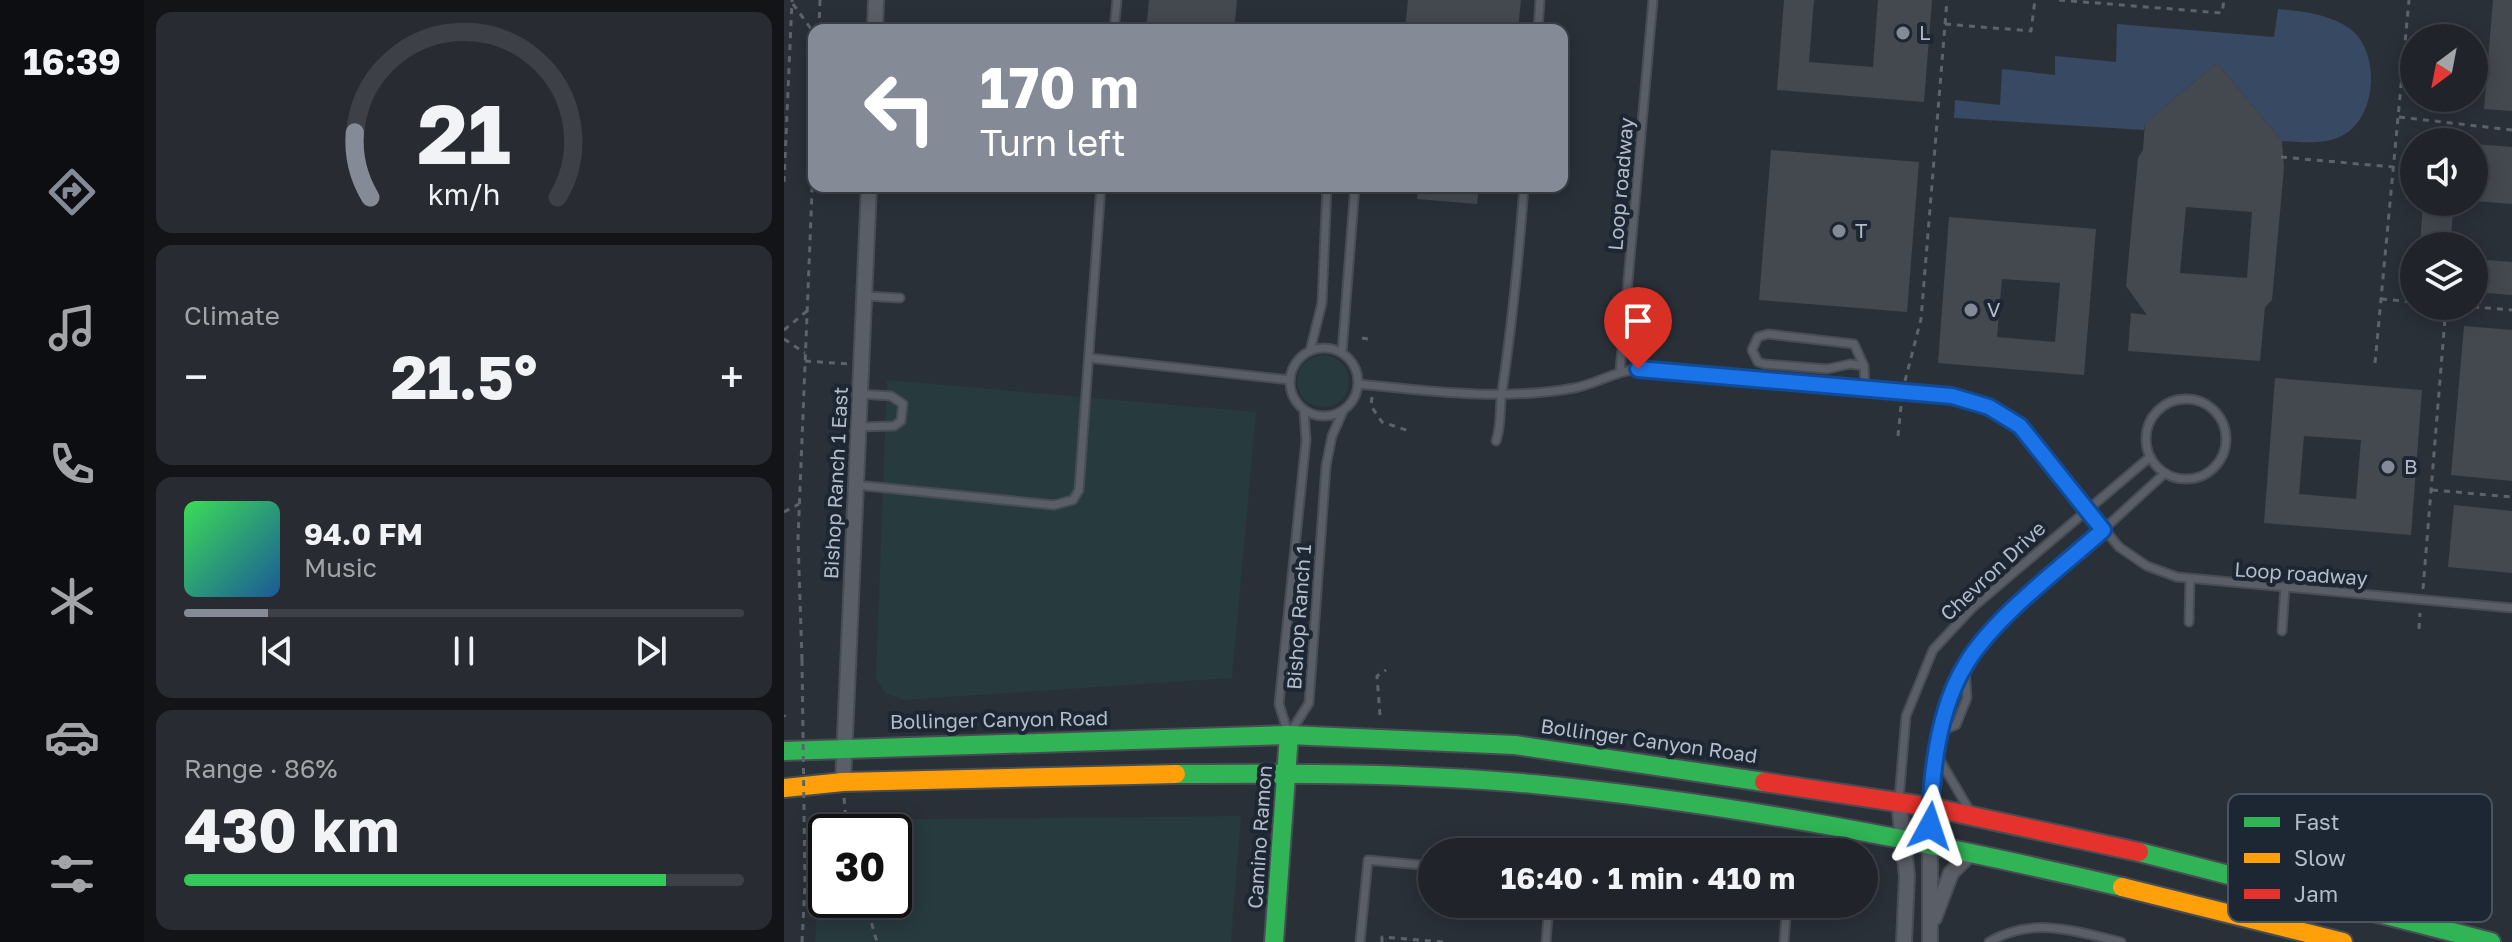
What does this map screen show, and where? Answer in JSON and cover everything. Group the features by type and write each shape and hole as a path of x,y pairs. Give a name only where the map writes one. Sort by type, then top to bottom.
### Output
{"main road":[{"name":"Bollinger Canyon Road","path":"784,751 1289,735 1515,745 1930,807 2228,875"},
{"name":"Camino Ramon","path":"1274,942 1289,735"},
{"path":"784,788 843,782 1286,775 1450,780 1626,793 1901,839 2098,879 2228,912"},
{"path":"2265,922 2343,942"},
{"name":"Bollinger Canyon Road","path":"2413,922 2491,942"}],"street":[{"path":"875,24 876,0"},
{"name":"Bishop Ranch 1 East","path":"843,782 869,192"},
{"path":"1899,802 1907,876 1904,942"},
{"path":"1930,807 1930,936"},
{"path":"1930,936 1951,873 1970,854"}],"lane":[{"path":"1115,24 1117,0"},
{"path":"1538,24 1540,0"},
{"name":"Loop roadway","path":"1653,0 1620,371 1638,369 1952,396 1989,407 2020,426 2103,530 2119,547 2147,566 2190,579 2512,608"},
{"path":"856,485 1054,505 1073,500 1079,490 1101,192"},
{"path":"1310,351 1322,303 1327,192"},
{"path":"1342,353 1355,192"},
{"path":"1496,441 1502,426 1501,395 1510,351 1523,192"},
{"path":"864,296 900,298"},
{"path":"1864,366 1850,364 1827,369 1765,364 1753,356 1752,350 1758,337 1768,334 1854,344 1864,366 1865,390"},
{"path":"1324,348 1342,353 1356,370 1359,384 1354,399 1343,411 1327,416 1304,410 1294,398 1290,380 1296,362 1310,351 1324,348"},
{"path":"1089,358 1290,380"},
{"path":"1359,384 1501,395 1576,388 1620,371"},
{"path":"858,427 894,426 903,414 903,404 897,399 860,394"},
{"path":"2186,398 2199,400 2220,417 2226,443 2215,467 2191,479 2165,473 2150,457 2146,430 2160,407 2186,398"},
{"name":"Bishop Ranch 1","path":"1289,735 1279,704 1306,440 1304,410"},
{"name":"Bishop Ranch 1","path":"1289,735 1309,703 1326,466 1332,436 1343,411"},
{"name":"Chevron Drive","path":"1899,802 1906,716 1933,650 1973,607 2150,457"},
{"path":"1930,807 1941,731 1964,666 1995,629 2165,473"},
{"path":"2189,622 2190,579"},
{"path":"2282,631 2285,587"},
{"path":"1941,731 1956,725 1967,698 1964,666"},
{"path":"1937,753 1973,817"},
{"path":"1360,942 1368,860 1418,865"},
{"path":"1546,942 1548,918"},
{"path":"1784,942 1786,918"},
{"path":"1989,942 2020,927 2046,927 2121,942"}],"path":[{"path":"792,0 810,24"},
{"path":"784,182 792,0"},
{"path":"817,24 820,0"},
{"path":"1905,384 1921,319 1947,0"},
{"path":"1945,24 2031,31 2035,0"},
{"path":"2059,0 2222,13 2224,0"},
{"path":"2375,363 2409,0"},
{"path":"2399,117 2512,130"},
{"path":"2281,157 2394,167"},
{"path":"802,942 805,885 799,504 812,192"},
{"path":"2381,299 2400,301"},
{"path":"2488,308 2512,310"},
{"path":"784,330 807,311"},
{"path":"2423,590 2445,320"},
{"path":"1362,338 1373,340"},
{"path":"784,339 805,353"},
{"path":"805,361 861,364"},
{"path":"1372,397 1371,406 1382,422 1409,431"},
{"path":"1898,436 1901,406"},
{"path":"2432,490 2512,497"},
{"path":"784,512 799,504"},
{"path":"2419,629 2420,613"},
{"path":"1380,715 1377,676 1386,670"},
{"path":"843,782 846,814"},
{"path":"870,918 877,942"},
{"path":"1382,942 1382,937 1444,942"}],"green space":[{"path":"1323,355 1341,363 1349,381 1341,399 1323,407 1305,399 1297,381 1305,363"},
{"path":"887,380 1256,412 1232,678 904,700 885,693 876,678"},
{"path":"1241,816 1231,942 815,942 816,918 912,918 912,819"}],"water":[{"path":"2278,9 2328,18 2346,26 2362,42 2370,69 2369,98 2357,123 2341,136 2316,142 2282,141 2217,63 2145,123 2144,130 1954,118 1955,100 2000,105 2002,69 2055,75 2055,56 2116,62 2117,24 2274,37"}],"building":[{"path":"1149,0 1237,0 1235,24 1147,24"},
{"path":"1408,0 1521,0 1519,24 1406,24"},
{"name":"L","path":"1784,0 1814,0 1809,62 1873,67 1878,0 1932,0 1924,102 1777,90"},
{"path":"2493,0 2512,0 2512,111 2488,109"},
{"path":"2217,63 2282,141 2284,168 2272,300 2265,307 2260,361 2128,351 2131,313 2147,315 2126,286 2138,158 2143,150 2145,123","holes":["2186,207 2252,212 2247,278 2180,273"]},
{"path":"2488,145 2512,147 2512,204 2488,202"},
{"name":"T","path":"1771,150 1919,162 1907,312 1759,300"},
{"path":"1418,192 1478,192 1477,204 1417,199"},
{"path":"2422,216 2453,216 2451,232 2421,232"},
{"name":"V","path":"1949,217 2096,229 2084,375 1938,363","holes":["2002,279 2060,283 2055,342 1997,337"]},
{"path":"2488,260 2512,262 2512,295 2488,293"},
{"path":"2464,326 2512,330 2512,481 2451,475"},
{"name":"B","path":"2275,378 2422,390 2411,535 2264,523","holes":["2304,436 2361,440 2356,499 2299,494"]},
{"path":"2454,505 2512,511 2512,573 2448,567"}],"traffic: fast":[{"path":"784,751 1289,735 1515,745 1764,782"},
{"path":"1274,942 1289,735"},
{"path":"1176,774 1400,776 1489,780 1607,792 1829,825 2122,887"},
{"path":"2139,852 2228,875"},
{"path":"2413,922 2491,942"}],"traffic: slow":[{"path":"784,788 843,782 1176,774"},
{"path":"2122,887 2228,913"},
{"path":"2263,922 2343,942"}],"traffic: jam":[{"path":"1764,782 1930,807 2139,852"}],"place":[{"name":"L","path":"1903,33"},
{"name":"T","path":"1839,231"},
{"name":"V","path":"1971,310"},
{"name":"B","path":"2388,467"}],"route":[{"path":"1638,369 1952,396 1989,407 2020,426 2103,530 1995,629 1964,666 1942,726 1930,826"}]}
